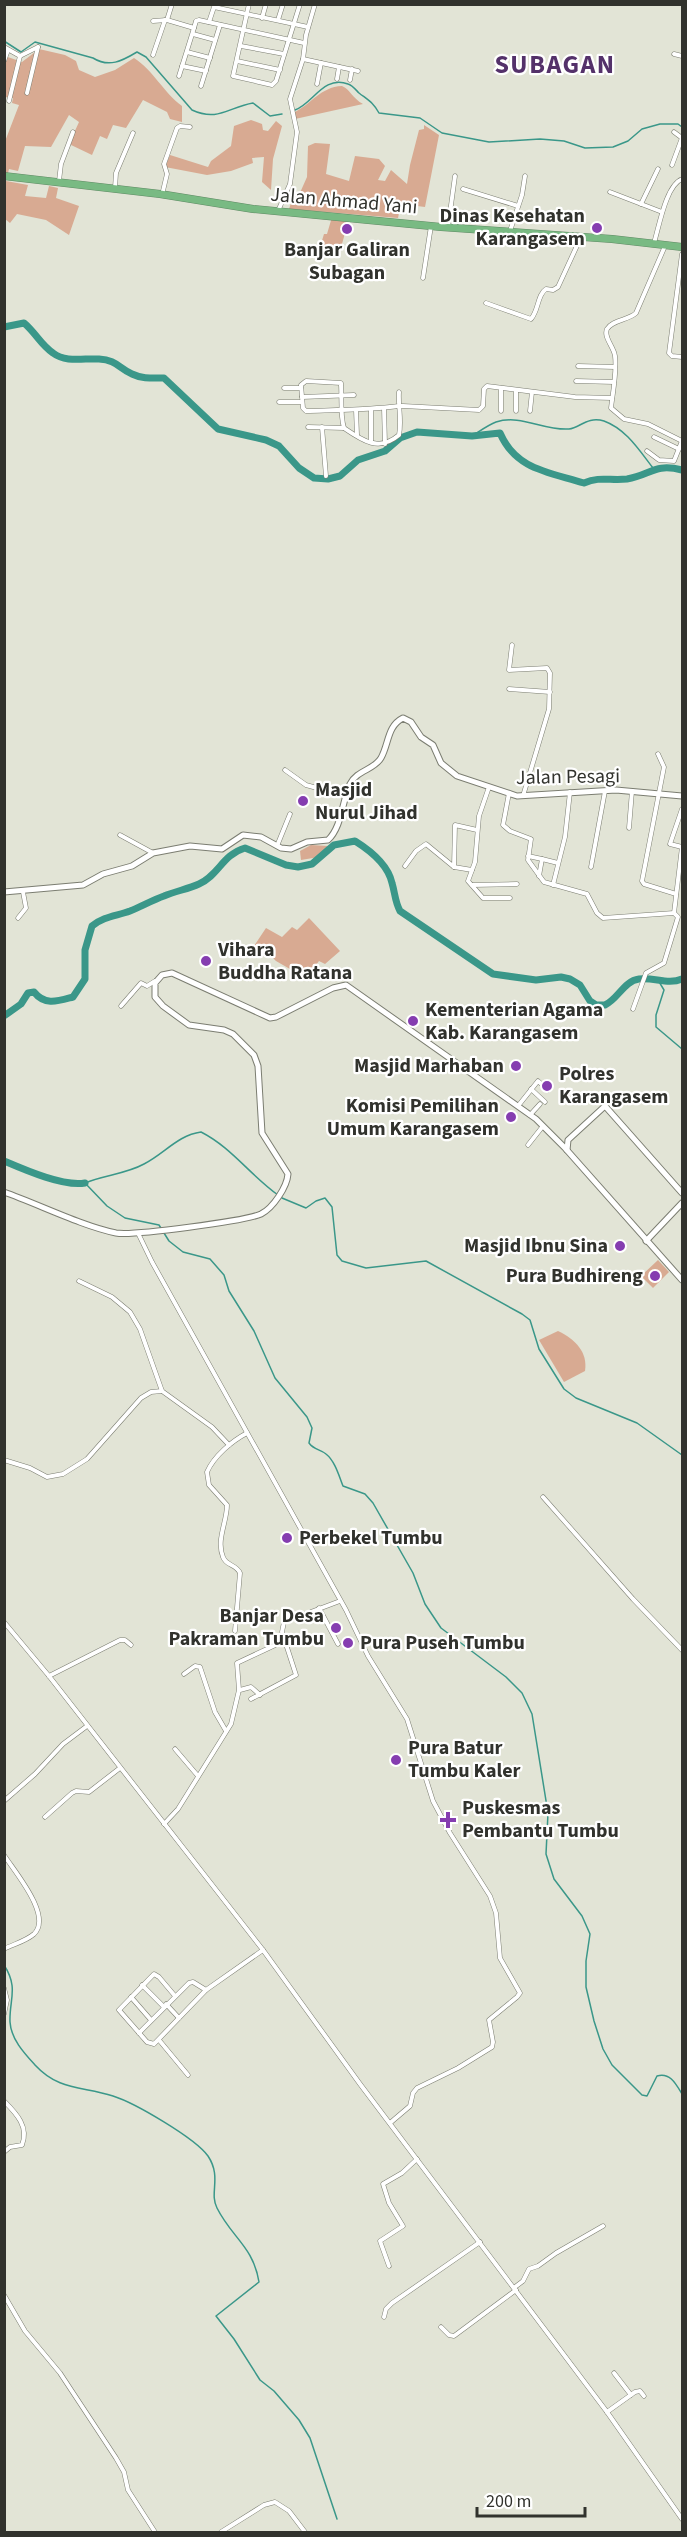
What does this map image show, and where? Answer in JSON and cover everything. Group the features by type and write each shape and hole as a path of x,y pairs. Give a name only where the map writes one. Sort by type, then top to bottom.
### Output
{"highway":[{"name":"Jalan Ahmad Yani","path":"4,176 278,211 682,247"}],"street":[{"path":"153,56 172,4"},
{"path":"230,10 231,4"},
{"path":"249,4 233,76 274,85 300,4"},
{"path":"262,18 266,4"},
{"path":"278,20 283,4"},
{"path":"278,211 290,184 297,132 290,99 303,59 304,43 315,4"},
{"path":"209,22 215,6 308,27"},
{"path":"153,21 166,20 194,28"},
{"path":"179,76 197,20 304,43"},
{"path":"201,86 220,25"},
{"path":"193,34 215,40"},
{"path":"241,46 284,54"},
{"path":"9,100 20,56 38,47 27,93"},
{"path":"4,61 6,48 20,56"},
{"path":"187,52 210,58"},
{"path":"674,54 682,56"},
{"path":"303,59 358,71"},
{"path":"237,61 280,70"},
{"path":"317,84 321,63"},
{"path":"182,66 206,71"},
{"path":"337,79 339,67"},
{"path":"350,80 352,69"},
{"path":"162,195 167,174 163,166 177,128 190,127"},
{"path":"59,182 62,164 73,132"},
{"path":"672,165 682,138 674,132"},
{"path":"115,189 116,173 133,133"},
{"path":"677,153 682,156"},
{"path":"641,204 658,169"},
{"path":"448,227 455,176"},
{"path":"510,231 525,176"},
{"path":"654,243 662,212 674,186 682,179"},
{"path":"463,189 518,206"},
{"path":"610,192 662,212"},
{"path":"423,278 431,225"},
{"path":"486,303 531,319 536,312 542,292 558,287 581,237"},
{"path":"647,451 659,460 674,461 682,441 648,424 618,415 611,408 615,354 607,336 607,329 612,324 636,313 665,245"},
{"path":"682,254 669,353 672,356 682,357"},
{"path":"578,366 615,367"},
{"path":"344,428 342,410 341,384 304,381 301,383 303,409 306,411 342,410 356,410 399,406 479,410 483,406 485,387 575,397 612,398"},
{"path":"576,381 614,382"},
{"path":"284,388 301,388"},
{"path":"501,388 501,411"},
{"path":"516,390 516,411"},
{"path":"308,427 344,428 377,445 386,444 399,435 399,392"},
{"path":"530,411 532,392"},
{"path":"279,402 354,395"},
{"path":"384,408 386,444"},
{"path":"370,442 371,409"},
{"path":"356,410 357,435"},
{"path":"322,427 326,476"},
{"path":"654,437 679,449"},
{"path":"512,645 509,670 548,668 550,673 546,718 523,797"},
{"path":"509,689 550,692"},
{"name":"Jalan Pesagi","path":"4,892 23,892 87,884 103,874 132,866 153,853 190,846 222,849 243,834 266,838 277,846 292,849 307,842 330,839 356,776 380,760 391,732 403,718 411,722 421,737 433,745 439,761 461,779 523,797 605,791 682,796"},
{"path":"658,754 664,767 642,881 676,894"},
{"path":"285,770 306,785 346,796"},
{"path":"489,787 477,830 475,862 468,879 483,898 510,898"},
{"path":"591,867 605,791"},
{"path":"629,828 632,791"},
{"path":"553,885 566,837 570,792"},
{"path":"509,793 503,825 510,831 531,839 528,856 530,863 544,882 587,894 597,913 603,918 674,913"},
{"path":"633,1009 647,972 664,963 678,917 674,913 682,847 670,844 682,809"},
{"path":"277,846 290,814"},
{"path":"454,867 455,825 477,830"},
{"path":"120,835 153,853"},
{"path":"405,866 416,850 426,844 435,849 446,863 472,870"},
{"path":"528,856 558,863"},
{"path":"539,876 542,859"},
{"path":"471,885 517,884"},
{"path":"18,918 26,909 23,892"},
{"path":"121,1006 141,983 147,986 164,974 172,973 270,1018 333,988 346,985 543,1126 568,1151 682,1280"},
{"path":"4,1192 110,1231 138,1233 256,1215 264,1212 276,1200 286,1182 288,1172 262,1133 258,1066 254,1055 233,1034 224,1030 191,1025 163,1006 155,997 156,981"},
{"path":"518,1106 538,1081 548,1090"},
{"path":"531,1089 545,1102"},
{"path":"530,1115 540,1104"},
{"path":"559,1142 568,1140 605,1106 682,1193"},
{"path":"528,1145 543,1126"},
{"path":"568,1140 568,1151"},
{"path":"646,1240 682,1203"},
{"path":"138,1233 340,1600 368,1656 407,1719 433,1801 450,1833 490,1896 496,1913 500,1958 520,1993 489,2021 492,2047 458,2068 417,2088 413,2093 410,2106 390,2123"},
{"path":"79,1281 112,1297 130,1312 140,1329 162,1391 212,1427 229,1445"},
{"path":"4,1460 30,1468 47,1477 63,1474 87,1459 141,1398 151,1392 162,1391"},
{"path":"235,1631 240,1573 237,1567 226,1562 222,1553 222,1533 227,1505 212,1489 207,1477 209,1466 229,1445 247,1433"},
{"path":"543,1497 633,1599 682,1650"},
{"path":"250,1699 296,1676 281,1628 285,1621 340,1600"},
{"path":"319,1608 338,1644"},
{"path":"224,1617 235,1613"},
{"path":"4,1622 49,1676 263,1950 607,2412 682,2519"},
{"path":"49,1676 120,1640 125,1640 131,1645"},
{"path":"164,1824 178,1809 232,1722 239,1690 237,1663 284,1641"},
{"path":"184,1674 194,1666 200,1667 215,1712 226,1731"},
{"path":"239,1690 251,1687 260,1695"},
{"path":"4,1801 35,1774 63,1744 87,1726"},
{"path":"175,1749 198,1776"},
{"path":"45,1817 72,1793 89,1792 120,1768"},
{"path":"4,1855 34,1902 39,1922 33,1934 4,1949"},
{"path":"175,1996 157,1974 151,1976 119,2010 150,2044 159,2040 206,1990 263,1950"},
{"path":"139,2033 191,1982 206,1990"},
{"path":"142,1985 179,2018"},
{"path":"4,1988 7,2000 4,2014"},
{"path":"130,1997 151,2020"},
{"path":"159,2040 188,2074"},
{"path":"4,2101 20,2120 25,2132 22,2145 10,2147 4,2152"},
{"path":"389,2266 381,2241 402,2226 383,2184 402,2173 417,2159"},
{"path":"441,2326 449,2335 454,2336 515,2289 523,2281 529,2269 603,2226"},
{"path":"384,2317 386,2309 392,2303 480,2242"},
{"path":"4,2295 26,2331 60,2373 116,2458 124,2472 128,2490 155,2532"},
{"path":"614,2373 631,2395"},
{"path":"607,2412 639,2391 644,2396"},
{"path":"220,2532 256,2510 275,2502 289,2511 305,2532"}],"shaded area":[{"path":"39,49 65,55 76,61 79,70 95,77 115,70 134,58 182,106 182,122 170,119 167,112 143,100 126,128 113,125 107,139 100,136 92,155 69,144 79,122 69,115 51,147 25,146 18,171 9,169 6,181 28,185 25,196 46,198 49,186 58,188 56,198 79,206 69,235 46,220 17,214 10,223 5,219 4,144 19,105 12,103 13,98 5,97 5,56 22,62"},
{"path":"342,86 363,104 295,119 293,113 328,89"},
{"path":"251,120 262,124 263,130 268,131 276,121 282,126 273,159 271,190 262,182 264,157 252,158 253,163 231,171 207,175 165,167 170,155 208,167 211,161 231,146 234,126"},
{"path":"424,125 439,135 425,207 401,204 398,218 289,209 293,197 299,195 307,177 308,146 315,143 330,144 326,174 349,181 355,156 379,159 385,166 378,180 385,181 391,170 407,184 419,130 424,129"},
{"path":"332,217 349,219 340,251 320,247"},
{"path":"311,845 328,846 319,857 301,860 300,851"},
{"path":"309,918 340,951 325,964 319,961 316,965 321,970 309,980 276,961 264,949 254,946 266,928 282,937 292,927 297,930"},
{"path":"658,1260 669,1272 653,1288 641,1276"},
{"path":"558,1331 575,1342 582,1352 585,1364 585,1371 564,1382 539,1340"}],"waterway":[{"path":"4,41 21,52 35,42 105,63 121,60 137,52 146,57 192,110 209,115 253,103 270,116 282,114"},
{"path":"295,110 325,87 339,82 352,86 379,113 420,118 442,133 489,142 540,139 564,141 585,148 613,147 628,141 642,129 660,124 678,124 682,127"},
{"path":"4,327 24,323 49,350 64,358 105,360 136,376 164,378 218,429 266,440 279,446 299,468 314,478 328,479 340,476 358,460 385,451 400,438 417,432 472,436 500,433 515,455 524,462 546,472 584,483 600,479 627,479 665,468 682,470"},
{"path":"472,436 493,423 505,420 523,421 560,429 573,428 593,420 604,421 619,429 653,468"},
{"path":"4,1016 21,1004 28,993 34,992 47,1001 73,997 85,979 85,950 92,926 106,918 199,884 211,876 237,851 245,848 286,865 298,867 312,864 334,845 355,841 373,854 387,870 400,911 493,974 536,980 561,977 570,979 580,985 590,1001 596,1005 605,1005 610,1002 634,980 677,981 682,979"},
{"path":"658,980 664,990 656,1015 656,1027 682,1049"},
{"path":"278,1195 222,1146 201,1132 185,1137 137,1167 85,1183 107,1206 125,1218 159,1225 169,1241 183,1252 210,1259 224,1275 229,1291 254,1331 275,1378 307,1417 312,1428 309,1443 329,1457 343,1486 365,1494 373,1503 413,1573 425,1604 441,1628 506,1677 522,1693 532,1714 548,1813 546,1854 554,1879 582,1916 590,1934 586,1961 586,1987 603,2049 612,2065 642,2095 647,2096 657,2076 662,2075 669,2077 682,2094"},
{"path":"4,1161 66,1183 85,1183"},
{"path":"282,1198 306,1208 325,1198 332,1207 337,1255 342,1261 366,1268 426,1261 522,1314 530,1320 539,1349 564,1389 576,1398 637,1423 682,1455"},
{"path":"4,1965 9,1973 12,1987 11,2028 19,2045 35,2065 62,2084 113,2096 135,2106 178,2131 208,2156 214,2171 214,2196 217,2208 252,2259 259,2282 216,2316 234,2339 260,2380 274,2391 299,2420 310,2438 337,2519"}],"place":[{"name":"Dinas Kesehatan Karangasem","path":"597,228"},
{"name":"Banjar Galiran Subagan","path":"347,229"},
{"name":"Masjid Nurul Jihad","path":"303,801"},
{"name":"Vihara Buddha Ratana","path":"206,961"},
{"name":"Kementerian Agama Kab. Karangasem","path":"413,1021"},
{"name":"Masjid Marhaban","path":"516,1066"},
{"name":"Polres Karangasem","path":"547,1086"},
{"name":"Komisi Pemilihan Umum Karangasem","path":"511,1117"},
{"name":"Masjid Ibnu Sina","path":"620,1246"},
{"name":"Pura Budhireng","path":"655,1276"},
{"name":"Perbekel Tumbu","path":"287,1538"},
{"name":"Banjar Desa Pakraman Tumbu","path":"336,1628"},
{"name":"Pura Puseh Tumbu","path":"348,1643"},
{"name":"Pura Batur Tumbu Kaler","path":"396,1760"},
{"name":"Puskesmas Pembantu Tumbu","path":"448,1820"}],"district":[{"name":"SUBAGAN","path":"555,64"}]}
